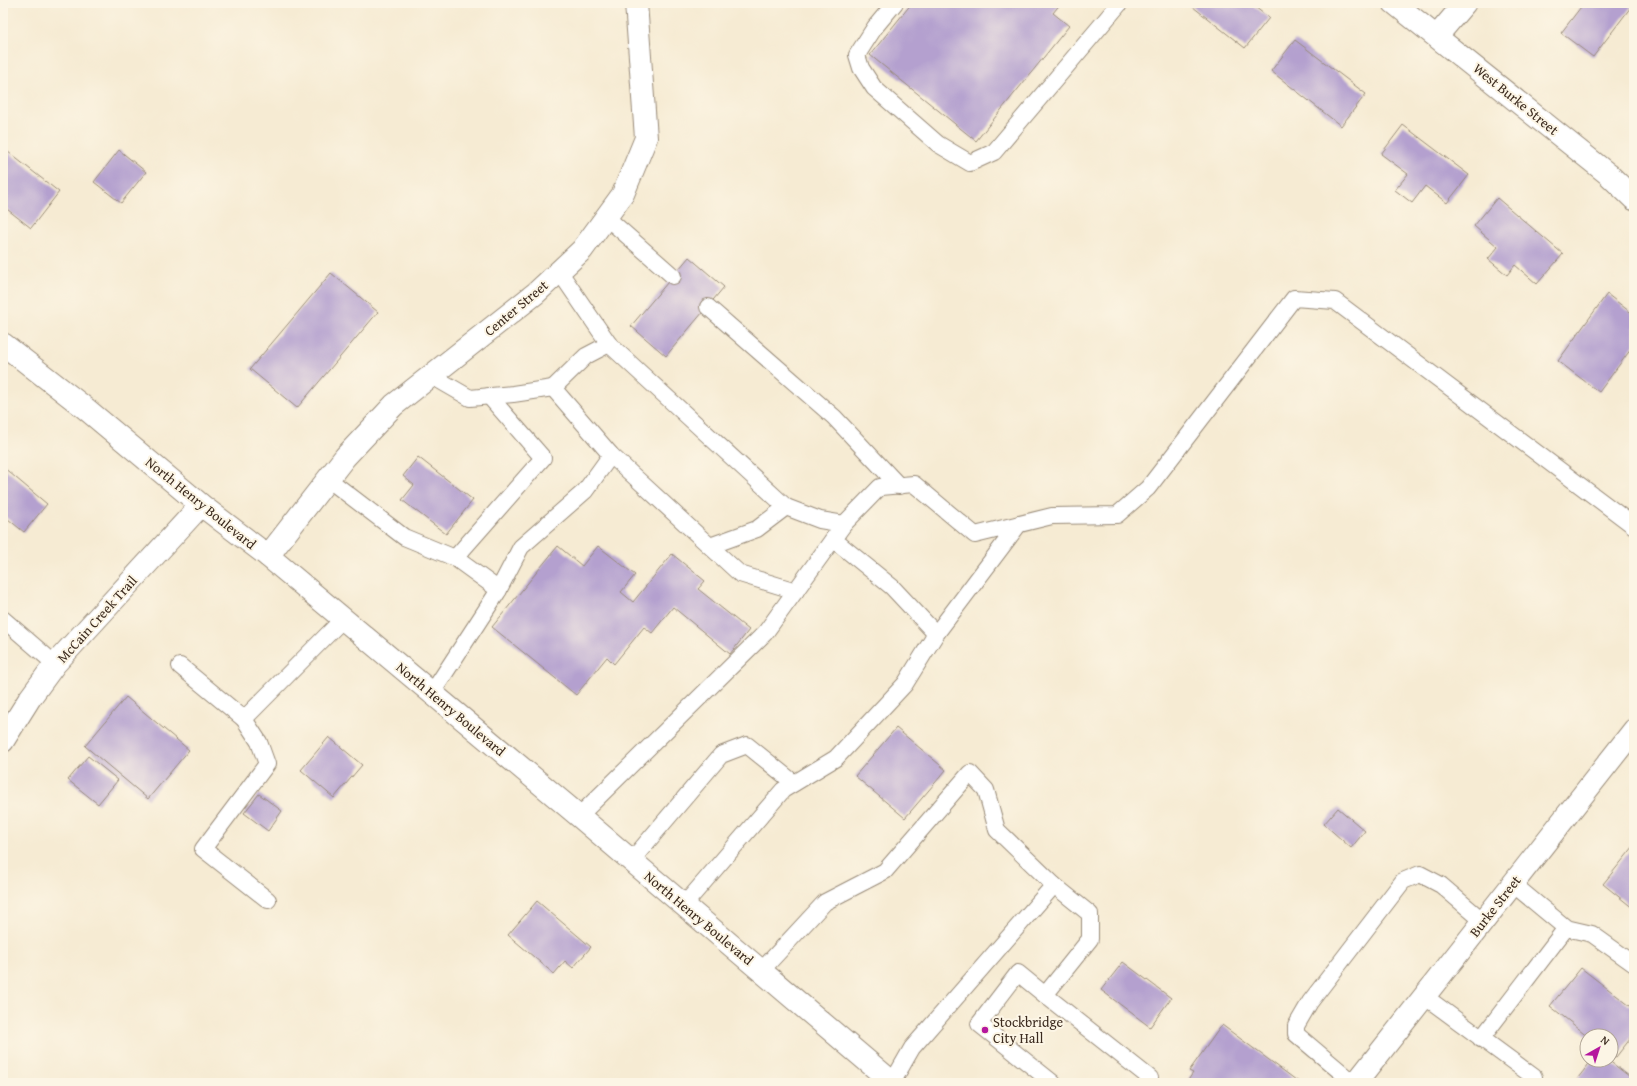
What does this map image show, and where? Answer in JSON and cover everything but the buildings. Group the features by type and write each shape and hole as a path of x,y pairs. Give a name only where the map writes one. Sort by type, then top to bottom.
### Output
{"main road":[{"name":"Center Street","path":"268,556 345,457 394,405 536,293 582,250 623,194 646,138 636,3"},
{"name":"West Burke Street","path":"1394,3 1608,174 1634,199"},
{"path":"1437,36 1465,3"},
{"name":"North Henry Boulevard","path":"3,344 85,408 201,505 268,556 579,816 892,1083"},
{"name":"McCain Creek Trail","path":"3,741 30,698 55,664 201,505"},
{"name":"Burke Street","path":"1355,1083 1634,730"}],"lane":[{"path":"895,3 875,27 857,56 861,68 874,88 938,144 970,163 994,152 1120,3"},
{"path":"606,217 673,276"},
{"path":"559,271 609,344 786,507 820,520 844,524"},
{"path":"579,816 765,633 844,524 880,487 914,484 975,535 1052,516 1117,516 1148,488 1294,298 1335,301 1634,526"},
{"path":"708,307 834,417 899,486"},
{"path":"432,376 470,398 553,388 586,356 609,344"},
{"path":"553,388 612,455 740,574 796,591"},
{"path":"455,558 543,458 489,396"},
{"path":"432,693 499,590 521,548 584,491 612,455"},
{"path":"328,479 404,537 455,558 499,590"},
{"path":"710,546 757,529 786,507"},
{"path":"684,905 783,790 836,758 905,684 936,634 1019,524"},
{"path":"833,539 892,587 936,634"},
{"path":"3,619 55,664"},
{"path":"244,719 343,619"},
{"path":"180,666 244,719 259,742 267,764 203,849 268,900"},
{"path":"631,860 721,755 747,745 794,783"},
{"path":"761,971 825,902 885,871 970,773 986,790 997,830 1054,885 1090,914 1090,939 1045,995"},
{"path":"1355,1083 1296,1034 1296,1026 1310,1002 1403,881 1420,874 1441,885 1483,921"},
{"path":"1512,884 1566,928 1592,934 1634,964"},
{"path":"892,1083 912,1048 1054,885"},
{"path":"1481,1039 1566,928"},
{"path":"1053,1083 979,1024 1018,973 1150,1078 1147,1083"},
{"path":"1424,996 1534,1077"}],"place":[{"name":"Stockbridge City Hall","path":"985,1030"}]}
